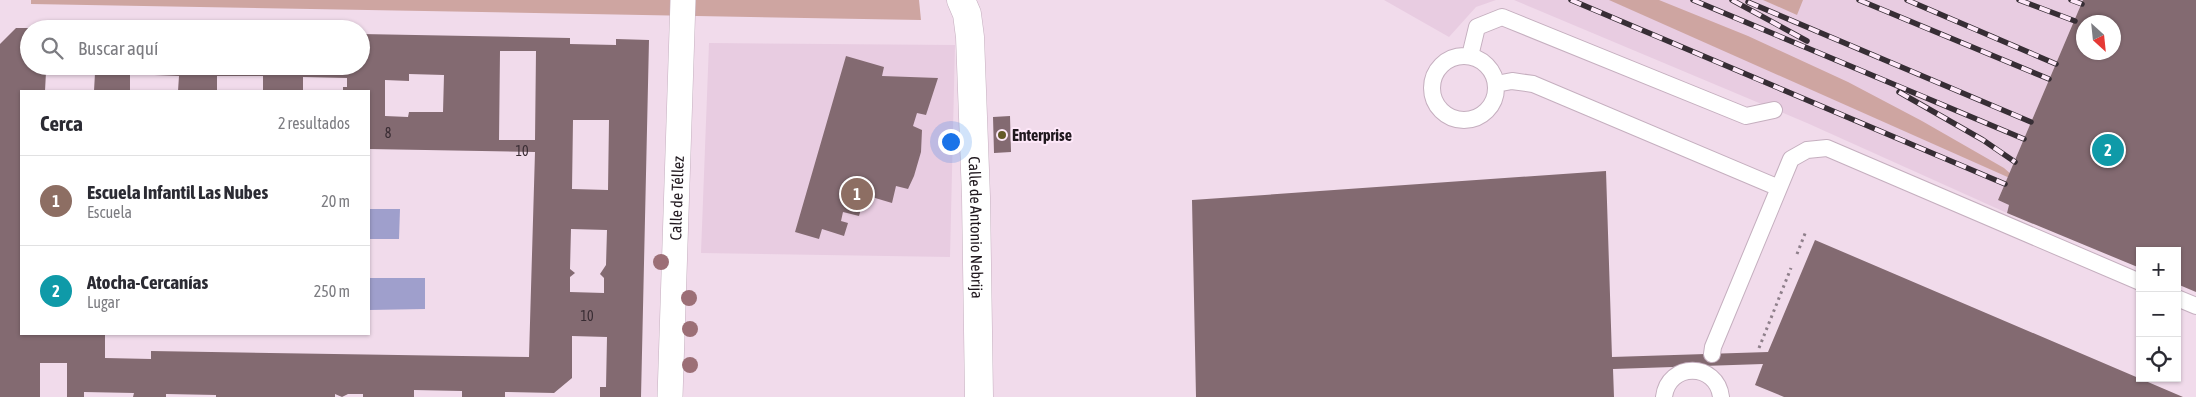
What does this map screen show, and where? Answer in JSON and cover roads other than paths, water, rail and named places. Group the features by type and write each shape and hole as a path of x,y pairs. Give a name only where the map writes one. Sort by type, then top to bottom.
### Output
{"street":[{"name":"Calle de Téllez","path":"670,397 683,0"},
{"name":"Calle de Antonio Nebrija","path":"961,0 967,14 970,37 976,196 979,397"}],"lane":[{"path":"1470,56 1478,27 1502,18 1746,116 1774,110"},
{"path":"1460,56 1478,58 1490,68 1496,84 1493,102 1481,115 1472,119 1454,118 1439,108 1432,92 1436,73 1450,59 1460,56"},
{"path":"1496,84 1512,81 1533,84 1779,188"},
{"path":"1720,397 1711,365 1713,347 1792,159 1807,150 1827,148 2136,280"},
{"path":"2181,300 2196,306"},
{"path":"1664,397 1665,389 1676,374 1711,365"}],"water":[{"path":"370,209 400,209 399,239 370,239"},
{"path":"370,278 425,278 425,309 370,310"}],"railway":[{"path":"1571,0 2005,184"},
{"path":"1693,0 2024,139"},
{"path":"1732,0 1807,41"},
{"path":"1859,0 2049,79"},
{"path":"1907,0 2056,64"},
{"path":"2019,0 2075,21"},
{"path":"2071,0 2082,4"},
{"path":"1748,2 2031,122"},
{"path":"1899,92 1983,140 2015,162"}],"place":[{"name":"Enterprise","path":"1002,135"},
{"name":"Atocha-Cercanías","path":"2108,150"},
{"name":"Escuela Infantil Las Nubes","path":"857,194"}]}
